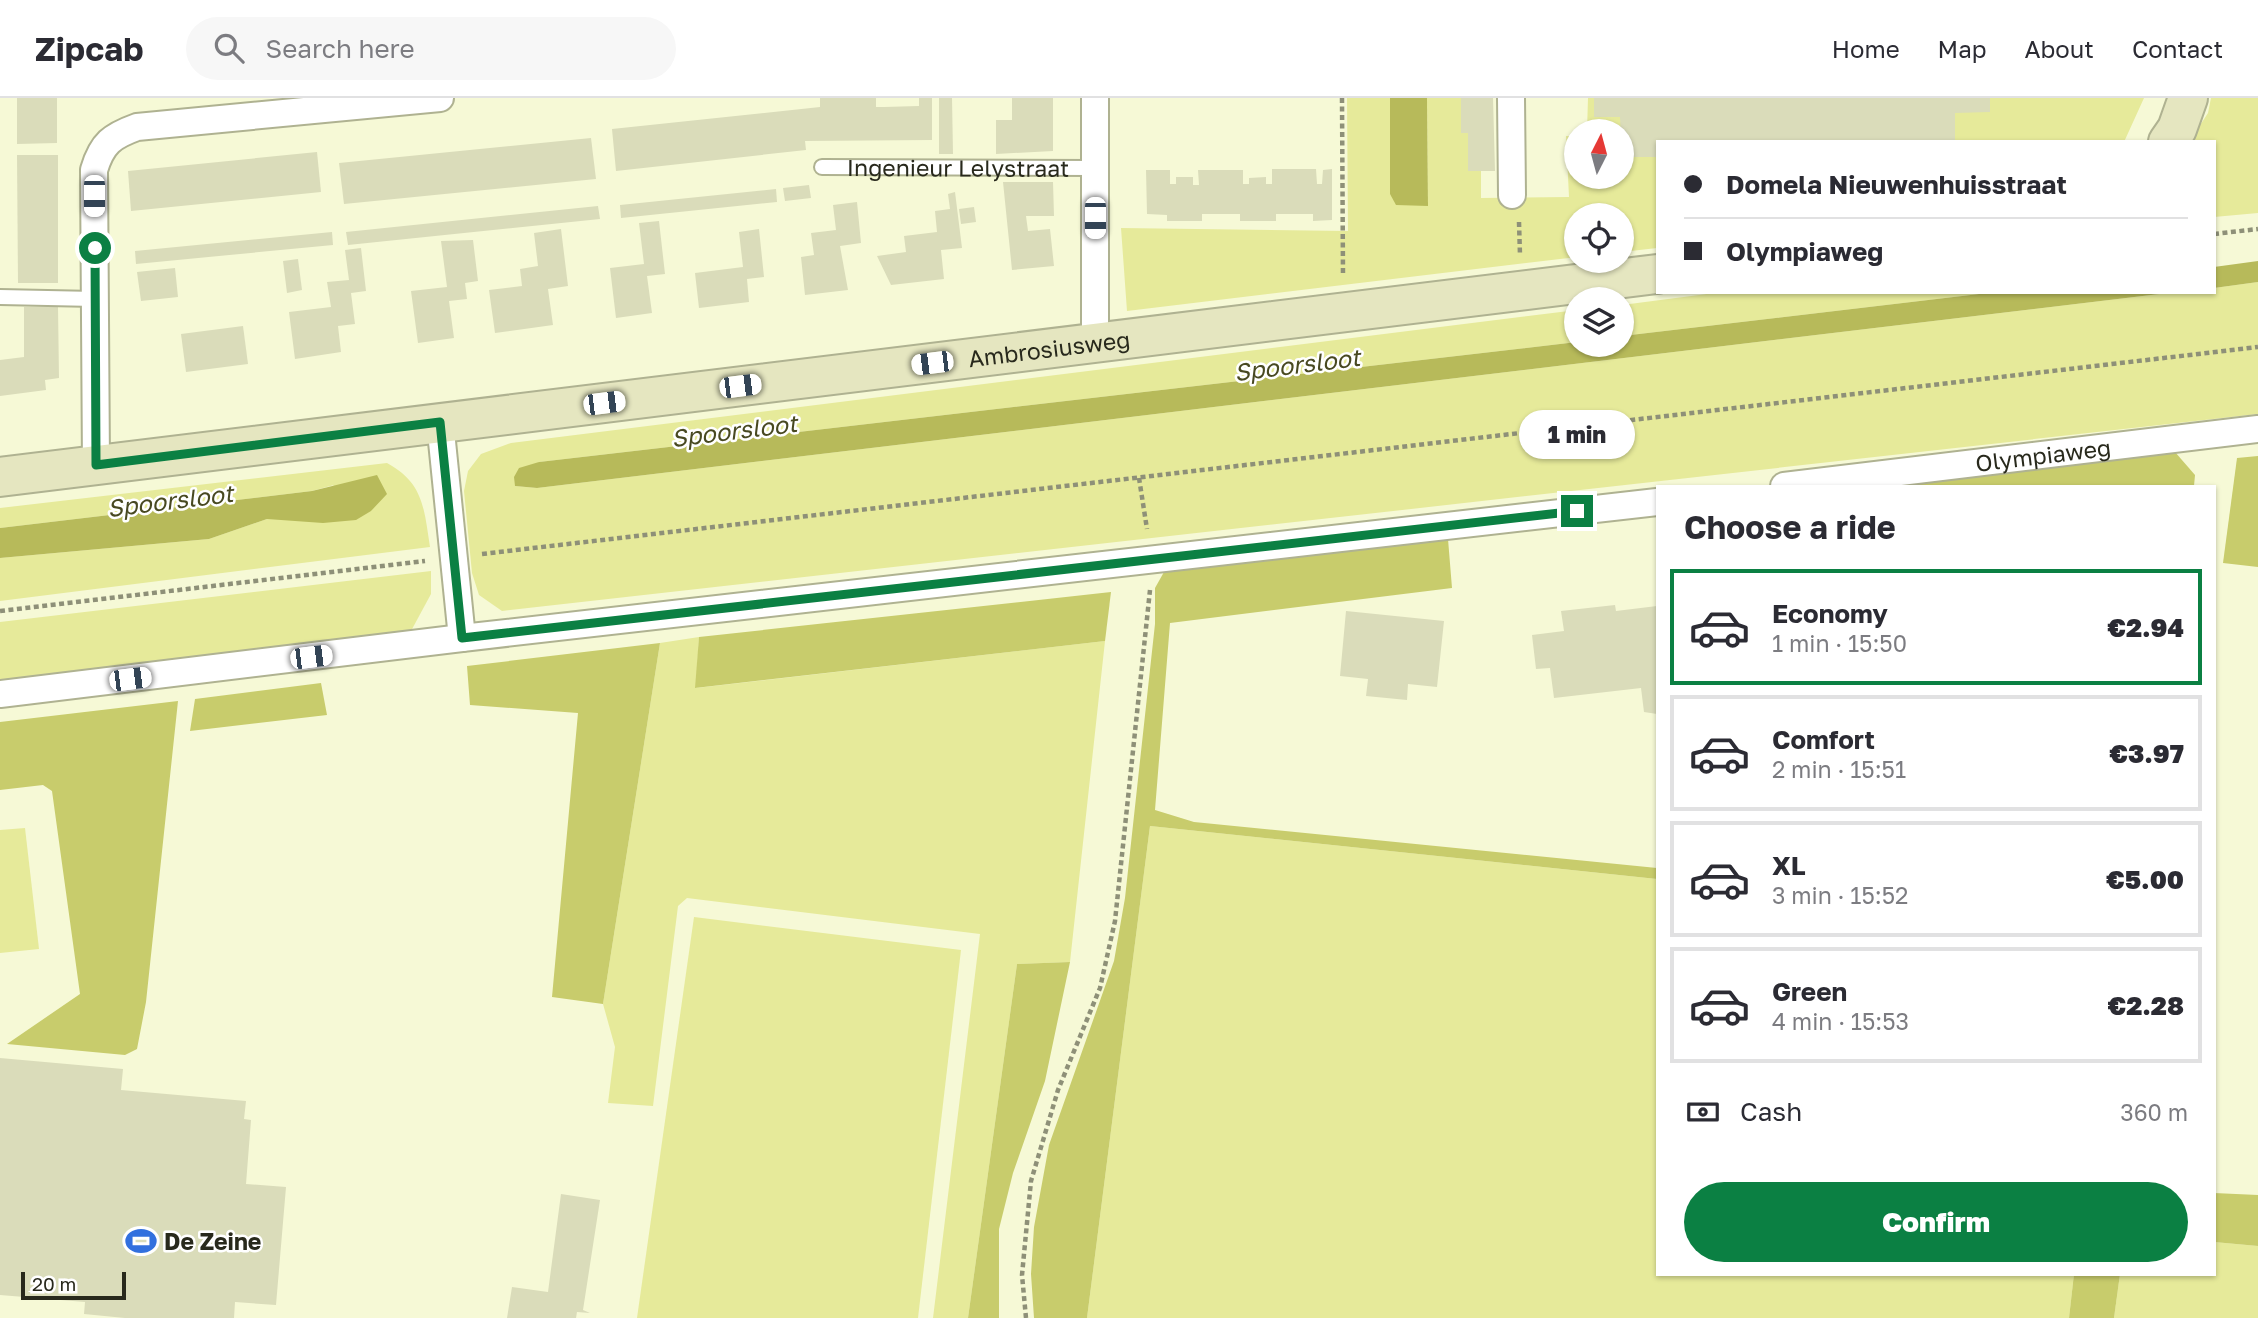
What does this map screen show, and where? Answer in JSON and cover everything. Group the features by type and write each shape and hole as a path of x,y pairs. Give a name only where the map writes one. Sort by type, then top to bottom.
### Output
{"main road":[{"path":"2169,140 2177,129 2188,98"},
{"name":"Ambrosiusweg","path":"0,477 1656,274"}],"street":[{"path":"96,465 94,170 100,149 112,136 137,127 246,107 440,98"},
{"name":"Ingenieur Lelystraat","path":"1095,98 1095,343"},
{"path":"1511,98 1512,195"},
{"path":"440,422 462,638"},
{"name":"Olympiaweg","path":"1792,485 2258,429"},
{"path":"0,694 462,638 1656,502"}],"lane":[{"name":"Ingenieur Lelystraat","path":"822,167 1095,168"},
{"path":"0,297 95,299"}],"path":[{"path":"1342,98 1343,312"},
{"path":"1512,195 1519,208 1521,291"},
{"path":"2216,234 2258,229"},
{"path":"0,611 2258,347"},
{"path":"1026,1318 1022,1275 1031,1181 1058,1090 1100,988 1115,920 1152,561 1139,478"}],"green space":[{"path":"1347,98 1390,98 1390,194 1428,206 1427,98 1481,98 1481,198 1569,197 1569,189 1634,189 1634,119 1587,119 1588,98 2144,98 2125,140 1656,140 1656,248 1634,251 1634,203 1564,203 1564,259 1127,311 1121,228 1348,231"},
{"path":"2211,98 2258,98 2258,213 2216,217 2216,140 2190,140 2208,113"},
{"path":"2258,282 2258,414 502,611 479,595 472,573 464,491 468,471 481,454 511,443 1564,312 1564,344 539,462 515,486 537,488 2159,294 2216,294 2216,288"},
{"path":"1707,294 1979,294 1634,335 1634,303"},
{"path":"2175,452 2195,475 2194,485 1897,485"},
{"path":"2258,456 2258,567 2223,563 2237,458"},
{"path":"387,463 415,488 424,509 430,547 0,601 0,558 209,539 267,519 294,519 334,485 312,491 0,528 0,508"},
{"path":"1448,539 1452,588 1170,623 1155,810 1194,822 1656,868 1656,879 1150,826 1087,1318 1034,1318 1031,1274 1034,1227 1049,1145 1114,961 1125,898 1155,624 1155,588 1164,572"},
{"path":"431,571 431,594 411,631 0,687 0,622"},
{"path":"1111,592 1105,641 695,688 699,637"},
{"path":"699,637 696,688 1105,641 1070,962 1017,964 968,1318 933,1318 980,934 687,898 678,906 653,1106 608,1103 615,1047 603,1004 660,643"},
{"path":"660,643 603,1004 552,997 578,713 470,705 467,666"},
{"path":"321,683 327,715 190,731 195,699"},
{"path":"178,701 146,1002 137,1049 125,1055 7,1044 80,994 52,791 43,785 0,790 0,722"},
{"path":"1150,826 1656,879 1656,1276 2074,1276 2069,1318 1087,1318"},
{"path":"25,828 39,949 0,953 0,830"},
{"path":"694,917 961,950 918,1318 637,1318"},
{"path":"1070,962 1045,1081 1013,1173 999,1229 999,1318 968,1318 1017,964"},
{"path":"2216,1193 2258,1195 2258,1246 2216,1242"},
{"path":"2216,1242 2258,1246 2258,1318 2114,1318 2120,1276 2216,1276"},
{"path":"2074,1276 2120,1276 2114,1318 2069,1318"}],"shaded area":[{"path":"1390,98 1427,98 1428,206 1396,205 1390,194"},
{"path":"2258,261 2258,282 2216,288 2216,267"},
{"path":"1979,294 2159,294 1634,357 1634,335"},
{"path":"1564,344 1564,357 1632,357 537,488 515,486 514,477 519,468 539,462"},
{"path":"377,475 387,494 371,511 356,520 323,523 267,519 209,539 0,558 0,528 312,491"}],"building":[{"path":"17,98 57,98 57,143 17,144"},
{"path":"820,98 876,98 876,107 884,107 919,106 919,98 932,98 932,140 805,141 806,150 616,171 612,129 820,107"},
{"path":"939,98 952,98 953,154 939,154"},
{"path":"1012,98 1053,98 1053,151 996,154 996,120 1012,120"},
{"path":"1461,98 1493,98 1495,171 1468,171 1468,133 1461,133"},
{"path":"1594,98 1990,98 1990,112 1955,113 1955,140 1656,140 1656,157 1634,157 1634,119 1594,117"},
{"path":"591,138 596,179 344,204 339,163"},
{"path":"317,152 321,192 131,211 128,171"},
{"path":"17,155 58,155 58,283 18,283"},
{"path":"1272,169 1316,169 1317,184 1322,184 1323,170 1332,169 1332,220 1313,221 1313,214 1276,214 1276,221 1240,221 1240,214 1202,214 1202,221 1167,221 1167,215 1147,214 1146,170 1170,170 1170,184 1176,184 1176,177 1193,177 1193,185 1199,185 1198,170 1243,170 1243,184 1249,184 1249,178 1266,177 1266,184 1272,184"},
{"path":"1003,182 1053,182 1054,216 1026,216 1028,231 1050,229 1054,266 1012,270"},
{"path":"809,185 811,198 785,201 783,188"},
{"path":"776,189 777,202 621,218 620,205"},
{"path":"955,192 962,248 941,250 944,279 891,285 877,256 906,252 904,236 937,232 935,211 950,209 948,194"},
{"path":"857,202 861,243 840,246 848,290 805,295 801,257 814,255 811,233 836,230 833,205"},
{"path":"598,206 600,219 348,245 346,232"},
{"path":"974,207 976,222 961,224 959,209"},
{"path":"659,221 665,274 647,276 652,313 616,318 610,268 644,264 639,223"},
{"path":"561,229 568,286 548,289 553,325 495,333 489,290 522,286 520,269 538,266 534,233"},
{"path":"759,229 764,277 747,279 749,302 699,308 695,273 743,267 739,232"},
{"path":"332,232 333,245 136,264 135,251"},
{"path":"473,240 478,281 465,283 467,299 449,301 454,338 418,343 411,291 447,287 441,241"},
{"path":"361,248 366,291 351,293 355,324 338,326 341,352 295,359 289,312 331,307 327,282 349,280 345,250"},
{"path":"298,259 302,290 287,293 283,261"},
{"path":"175,268 178,297 141,301 137,272"},
{"path":"24,307 58,307 59,378 45,380 46,390 0,396 0,360 24,357"},
{"path":"243,326 248,364 186,372 181,334"},
{"path":"1615,605 1616,611 1656,606 1656,714 1644,712 1641,688 1554,698 1550,668 1536,669 1532,635 1564,631 1561,611"},
{"path":"1346,611 1444,621 1437,687 1408,684 1407,700 1366,696 1368,679 1340,676"},
{"name":"De Zeine","path":"0,1058 123,1069 121,1090 246,1101 244,1119 251,1120 246,1184 286,1187 276,1305 235,1302 234,1318 125,1318 84,1314 85,1302 0,1295"},
{"path":"561,1194 600,1200 583,1310 590,1313 577,1312 576,1318 507,1318 512,1287 548,1292"}],"place":[{"name":"De Zeine","path":"141,1241"}],"route":[{"path":"95,248 96,465 440,422 462,638 1577,511"}],"water label":[{"name":"Spoorsloot","path":"1297,364"},
{"name":"Spoorsloot","path":"734,430"},
{"name":"Spoorsloot","path":"170,500"}]}
